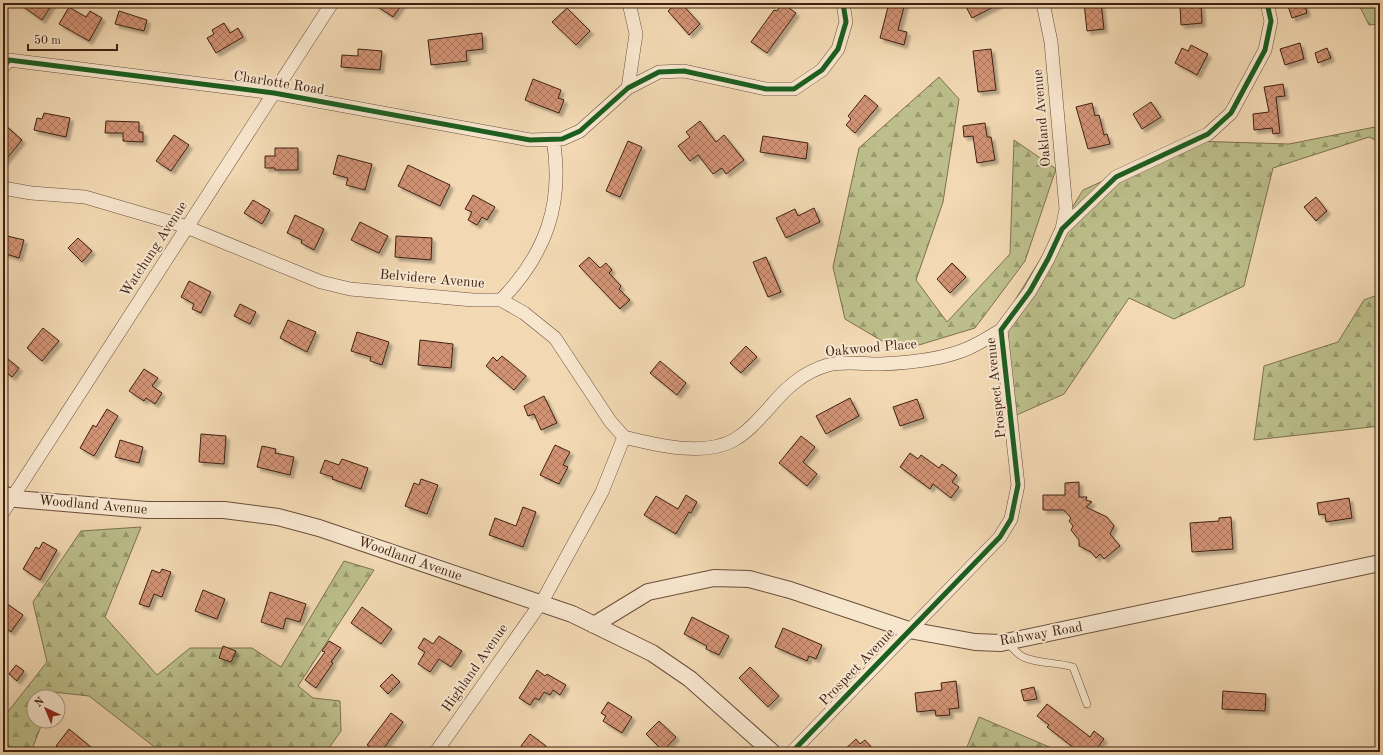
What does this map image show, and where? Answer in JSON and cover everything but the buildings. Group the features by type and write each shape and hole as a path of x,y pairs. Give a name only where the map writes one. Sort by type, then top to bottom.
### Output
{"street":[{"name":"Watchung Avenue","path":"3,512 8,496 187,227 332,3"},
{"path":"628,88 636,34 629,3"},
{"name":"Charlotte Road","path":"5,60 274,93 530,140 562,139 580,131 628,88 658,72 684,71 766,89 794,89 822,70 838,48 846,22 843,3"},
{"name":"Oakland Avenue","path":"1043,3 1050,42 1066,208 1062,229"},
{"name":"Prospect Avenue","path":"792,752 1000,537 1011,519 1018,486 1001,330 1030,291 1048,259 1062,229 1116,177 1208,134 1231,113 1265,50 1271,21 1267,3"},
{"path":"501,300 526,272 538,251 549,224 556,188 553,139"},
{"name":"Belvidere Avenue","path":"3,188 31,193 84,197 187,227 321,282 343,287 473,300 501,300 524,313 555,338 610,421 624,437"},
{"name":"Oakwood Place","path":"624,437 657,446 692,448 716,446 734,440 755,424 788,386 806,374 829,365 881,364 939,358 969,348 1001,330"},
{"path":"541,603 602,492 624,437"},
{"name":"Woodland Avenue","path":"8,496 147,510 224,510 278,517 319,528 572,614 652,654 690,679 772,752"},
{"name":"Rahway Road","path":"594,625 648,592 714,578 749,579 790,590 909,630 976,642 1007,642 1380,563"},
{"name":"Highland Avenue","path":"436,752 541,603"}],"lane":[{"path":"1007,642 1022,657 1043,663 1063,664 1073,667 1087,704"}],"green space":[{"path":"1358,3 1380,3 1380,24 1369,25"},
{"path":"939,77 959,99 943,202 916,280 947,322 1010,254 1014,140 1056,169 1025,261 975,328 899,351 845,319 833,267 859,148"},
{"path":"1380,126 1380,142 1369,137 1273,168 1244,286 1174,319 1129,298 1064,394 1010,418 993,336 1083,190 1191,141 1289,144"},
{"path":"1380,294 1380,426 1254,440 1264,366 1338,342 1364,300"},
{"path":"141,527 105,617 157,675 190,648 252,648 281,667 344,561 374,570 298,686 313,698 340,701 341,731 326,752 161,752 89,696 66,693 66,689 26,689 26,729 40,729 31,752 20,752 3,742 3,718 47,662 33,602 81,531"},
{"path":"979,717 1061,752 965,752"}],"cycle path":[{"path":"3,67 9,60 274,93 530,140 562,139 580,131 628,88 659,72 684,71 766,89 794,89 822,70 838,49 846,22 843,3"},
{"path":"792,752 1000,537 1011,519 1018,485 1001,330 1030,291 1048,259 1062,229 1116,177 1208,134 1231,113 1265,50 1271,21 1267,3"}]}
